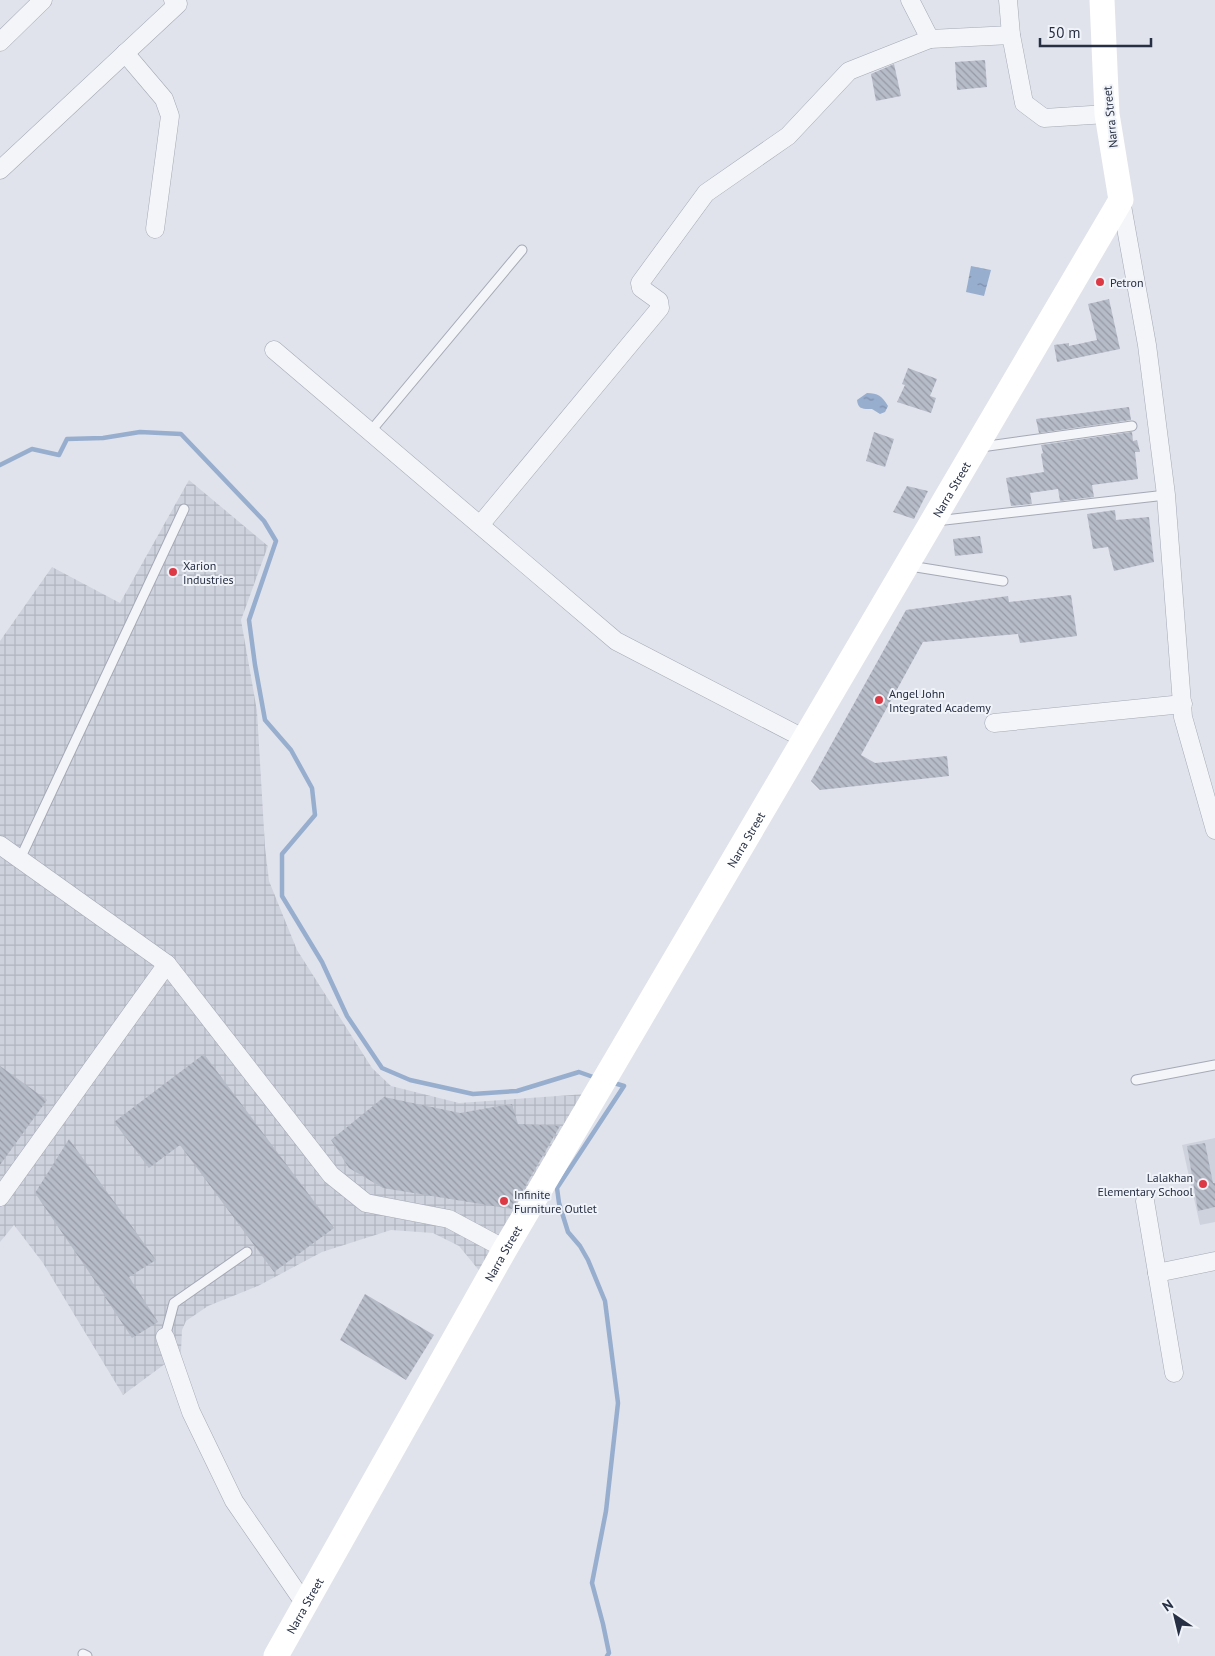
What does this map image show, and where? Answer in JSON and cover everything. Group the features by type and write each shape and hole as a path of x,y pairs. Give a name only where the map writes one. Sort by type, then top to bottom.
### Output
{"main road":[{"name":"Narra Street","path":"276,1656 505,1249 1121,200 1107,114 1102,0"}],"street":[{"path":"0,42 43,0"},
{"path":"0,170 178,4 173,0"},
{"path":"910,0 930,38"},
{"path":"1008,0 1011,35 1024,103 1044,118 1107,114"},
{"path":"480,525 660,308 659,301 641,288 640,283 706,193 788,136 850,71 930,38 1011,35"},
{"path":"125,54 164,99 170,116 155,229"},
{"path":"1121,200 1147,345 1166,495 1184,717 1215,830"},
{"path":"274,350 616,641 805,739"},
{"path":"994,723 1183,704"},
{"path":"0,845 167,964 331,1175 366,1203 448,1219 505,1249"},
{"path":"0,1197 167,964"},
{"path":"1145,1201 1174,1373"},
{"path":"1157,1273 1215,1261"},
{"path":"165,1337 191,1412 234,1501 305,1604"}],"lane":[{"path":"370,432 522,250"},
{"path":"976,447 1132,426"},
{"path":"933,521 1166,495"},
{"path":"20,859 184,509"},
{"path":"907,565 1003,581"},
{"path":"1136,1080 1215,1065"},
{"path":"165,1337 174,1303 248,1252"}],"shaded area":[{"path":"189,480 268,546 241,620 257,711 265,847 269,881 297,950 372,1068 391,1086 459,1103 586,1094 482,1274 459,1246 433,1233 391,1230 322,1252 258,1286 208,1306 186,1321 182,1330 181,1352 123,1395 43,1263 14,1225 0,1242 0,641 52,567 120,603"},
{"name":"Lalakhan Elementary School","path":"1215,1138 1215,1222 1200,1225 1182,1145"}],"water":[{"path":"971,266 991,270 984,296 966,292"},
{"path":"867,393 877,394 882,397 888,406 885,412 880,414 872,409 860,407 857,400"}],"building":[{"path":"985,60 987,87 957,90 955,62"},
{"path":"894,64 901,96 876,101 871,74"},
{"path":"1109,299 1120,349 1057,362 1054,345 1069,343 1069,346 1097,340 1088,304"},
{"path":"908,368 937,379 930,396 936,398 931,413 897,402 905,385 902,384"},
{"path":"1129,407 1131,420 1039,433 1036,419"},
{"path":"874,432 894,439 885,467 866,461"},
{"path":"1132,432 1133,441 1137,440 1140,452 1135,452 1138,479 1092,485 1094,497 1060,501 1058,489 1030,493 1032,504 1011,506 1006,478 1044,472 1041,445"},
{"path":"907,486 928,491 914,519 893,512"},
{"path":"1115,510 1116,520 1149,517 1154,562 1114,571 1108,547 1093,549 1087,514"},
{"path":"980,536 983,553 955,556 953,539"},
{"path":"1071,595 1077,636 1020,643 1018,634 923,642 861,755 875,763 947,756 949,776 820,790 811,781 906,610 1008,596 1009,602"},
{"path":"204,1054 334,1228 274,1272 180,1145 149,1168 114,1122"},
{"path":"0,1066 47,1100 0,1165"},
{"path":"384,1097 460,1113 512,1104 518,1124 560,1126 512,1209 383,1188 349,1168 331,1140"},
{"path":"69,1139 156,1260 129,1277 158,1322 132,1338 35,1193"},
{"name":"Lalakhan Elementary School","path":"1205,1143 1213,1183 1215,1183 1215,1207 1198,1211 1187,1146"},
{"path":"365,1294 434,1335 406,1380 340,1340"}],"waterway":[{"path":"0,465 32,449 59,455 67,439 103,438 140,432 181,434 264,521 276,541 249,620 255,665 265,720 291,750 312,788 315,815 282,854 282,896 322,962 347,1016 382,1068 410,1080 473,1094 517,1091 579,1072 596,1078"},
{"path":"607,1656 609,1653 592,1583 606,1511 618,1403 605,1301 588,1260 580,1246 568,1232 559,1203 557,1188 624,1086 614,1083"}],"place":[{"name":"Petron","path":"1100,282"},
{"name":"Xarion Industries","path":"173,572"},
{"name":"Angel John Integrated Academy","path":"879,700"},
{"name":"Lalakhan Elementary School","path":"1203,1184"},
{"name":"Infinite Furniture Outlet","path":"504,1201"}]}
